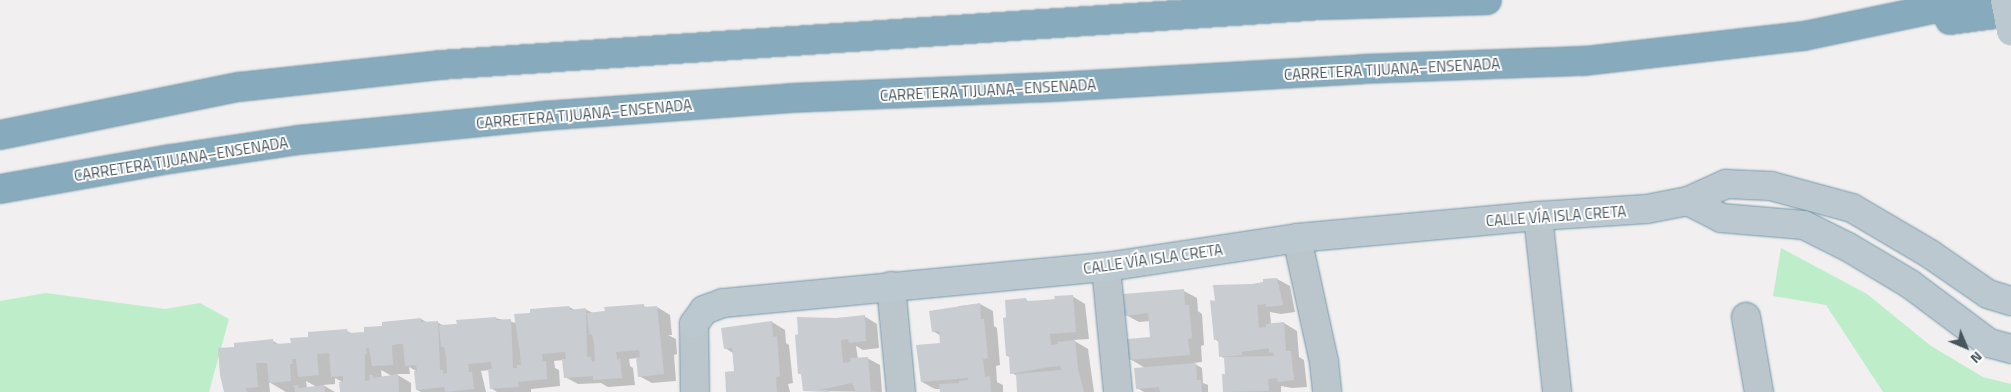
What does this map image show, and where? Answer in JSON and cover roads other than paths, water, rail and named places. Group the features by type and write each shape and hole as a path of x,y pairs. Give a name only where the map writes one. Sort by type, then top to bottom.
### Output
{"highway":[{"path":"0,135 239,87 440,65 1322,6 1486,0"},
{"name":"CARRETERA TIJUANA–ENSENADA","path":"0,189 171,159 298,140 542,116 791,98 1064,86 1362,69 1584,61 1804,36 1976,0"},
{"path":"1884,20 1914,22 1962,19 2011,12"}],"street":[{"path":"2005,0 2011,31"},
{"name":"CALLE VÍA ISLA CRETA","path":"695,392 694,324 704,310 723,303 1106,267 1296,238 1538,216 1647,209 1688,202 1726,184 1771,186 1852,208 1930,254 1988,294 2011,300"},
{"path":"1688,202 1721,218 1804,225 1910,284 1989,343 2011,349"},
{"path":"1538,216 1557,392"},
{"path":"1296,238 1324,362 1327,392"},
{"path":"1910,284 1930,254"},
{"path":"1106,267 1118,392"},
{"path":"890,286 902,392"},
{"path":"1746,318 1759,392"}]}
